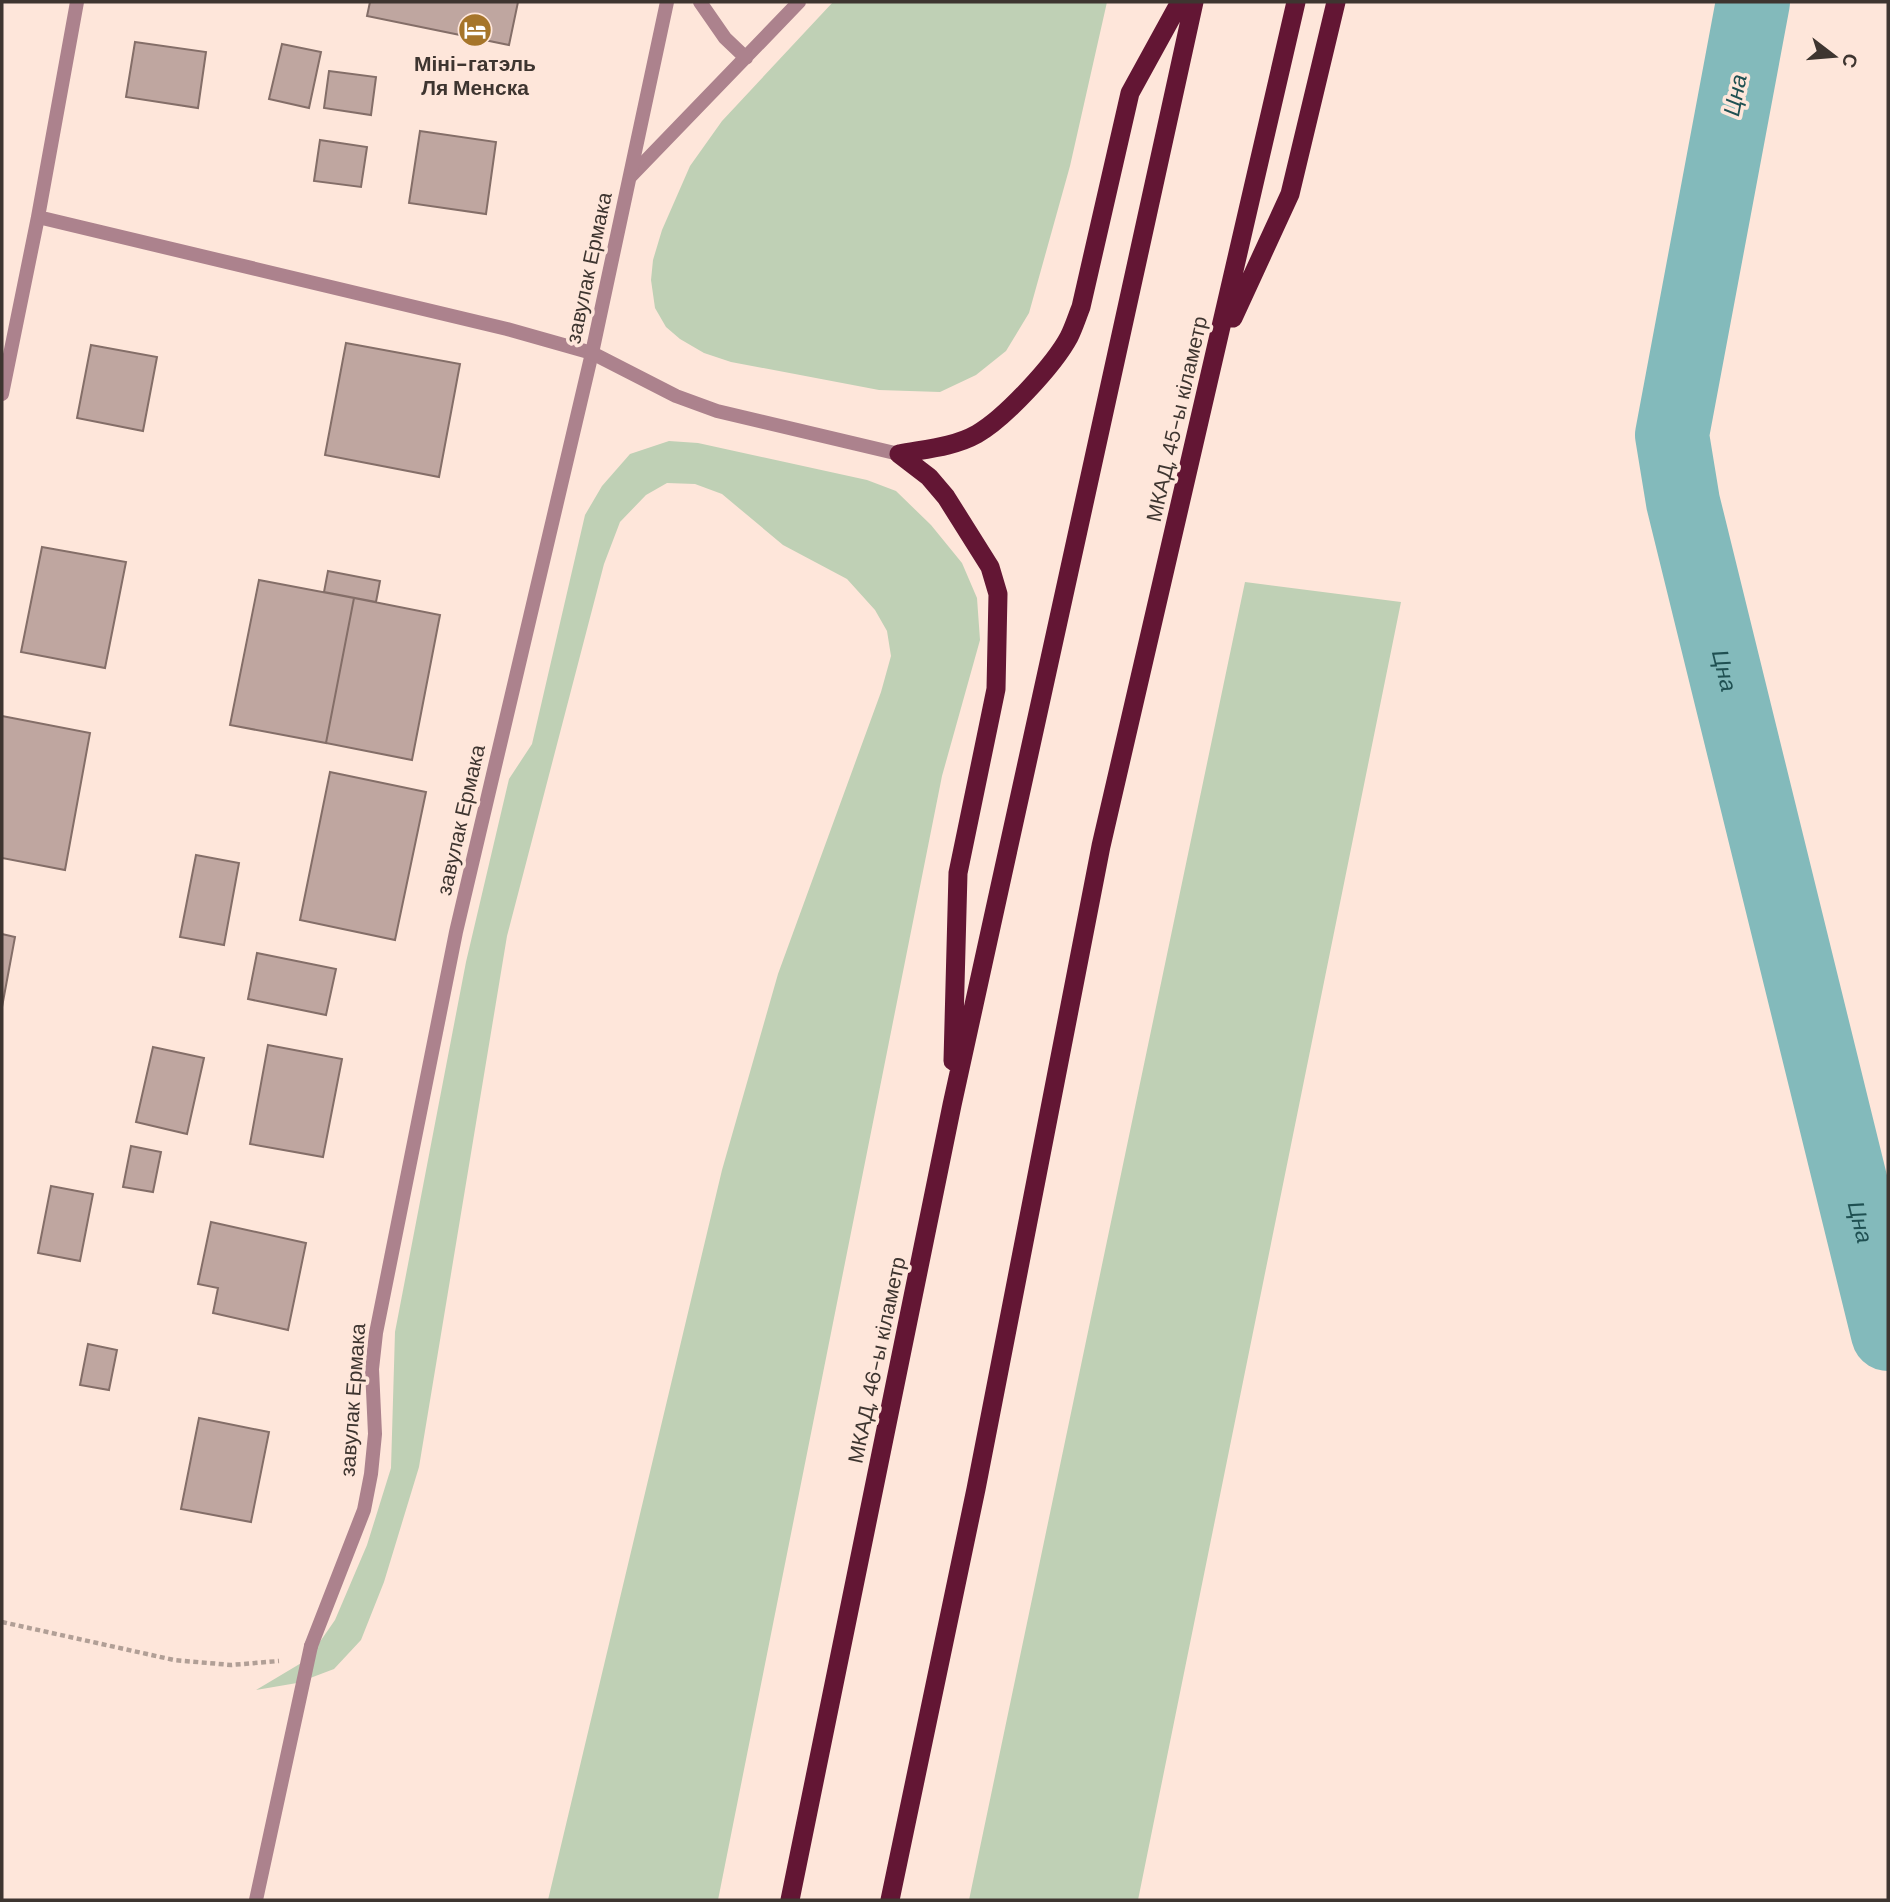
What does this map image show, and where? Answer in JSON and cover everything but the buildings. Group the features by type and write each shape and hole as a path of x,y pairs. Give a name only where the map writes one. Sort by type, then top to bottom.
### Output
{"highway":[{"path":"899,454 950,444 976,435 1003,416 1058,355 1070,335 1081,307 1130,93 1180,2"},
{"name":"МКАД, 46-ы кіламетр","path":"790,1900 952,1105 1194,2"},
{"name":"МКАД, 45-ы кіламетр","path":"890,1900 978,1475 1101,846 1296,2"},
{"path":"1216,353 1290,194 1336,2"},
{"path":"899,454 929,477 963,521 990,567 998,594 996,689 958,873 952,1105"}],"street":[{"path":"2,394 77,2"},
{"name":"завулак Ермака","path":"256,1900 311,1646 364,1510 375,1434 372,1369 384,1293 456,932 592,353 667,2"},
{"path":"700,2 725,38 746,58"},
{"path":"631,176 799,2"},
{"path":"38,217 494,325 592,353 676,396 717,411 899,454"}],"path":[{"path":"2,1622 174,1660 231,1665 275,1663 311,1646"}],"green space":[{"path":"833,2 1107,2 1070,166 1029,313 1006,351 976,375 940,392 879,390 731,362 704,353 680,339 666,327 655,308 651,280 653,260 662,230 690,166 722,121"},
{"path":"669,441 698,443 867,480 896,491 931,525 962,563 977,598 980,640 942,776 718,1900 548,1900 722,1170 778,974 881,692 891,656 887,631 875,610 847,579 783,545 722,494 695,484 667,483 646,495 620,522 604,564 507,936 419,1467 384,1582 361,1640 334,1669 297,1683 256,1690 308,1659 335,1620 367,1545 391,1468 395,1332 466,962 509,779 532,744 585,515 602,486 630,454"},
{"path":"1245,582 1401,602 1138,1900 969,1900"}],"waterway":[{"name":"Цна","path":"1753,2 1672,435 1683,502 1888,1334"}],"place":[{"name":"Міні-гатэль Ля Менска","path":"475,30"}]}
